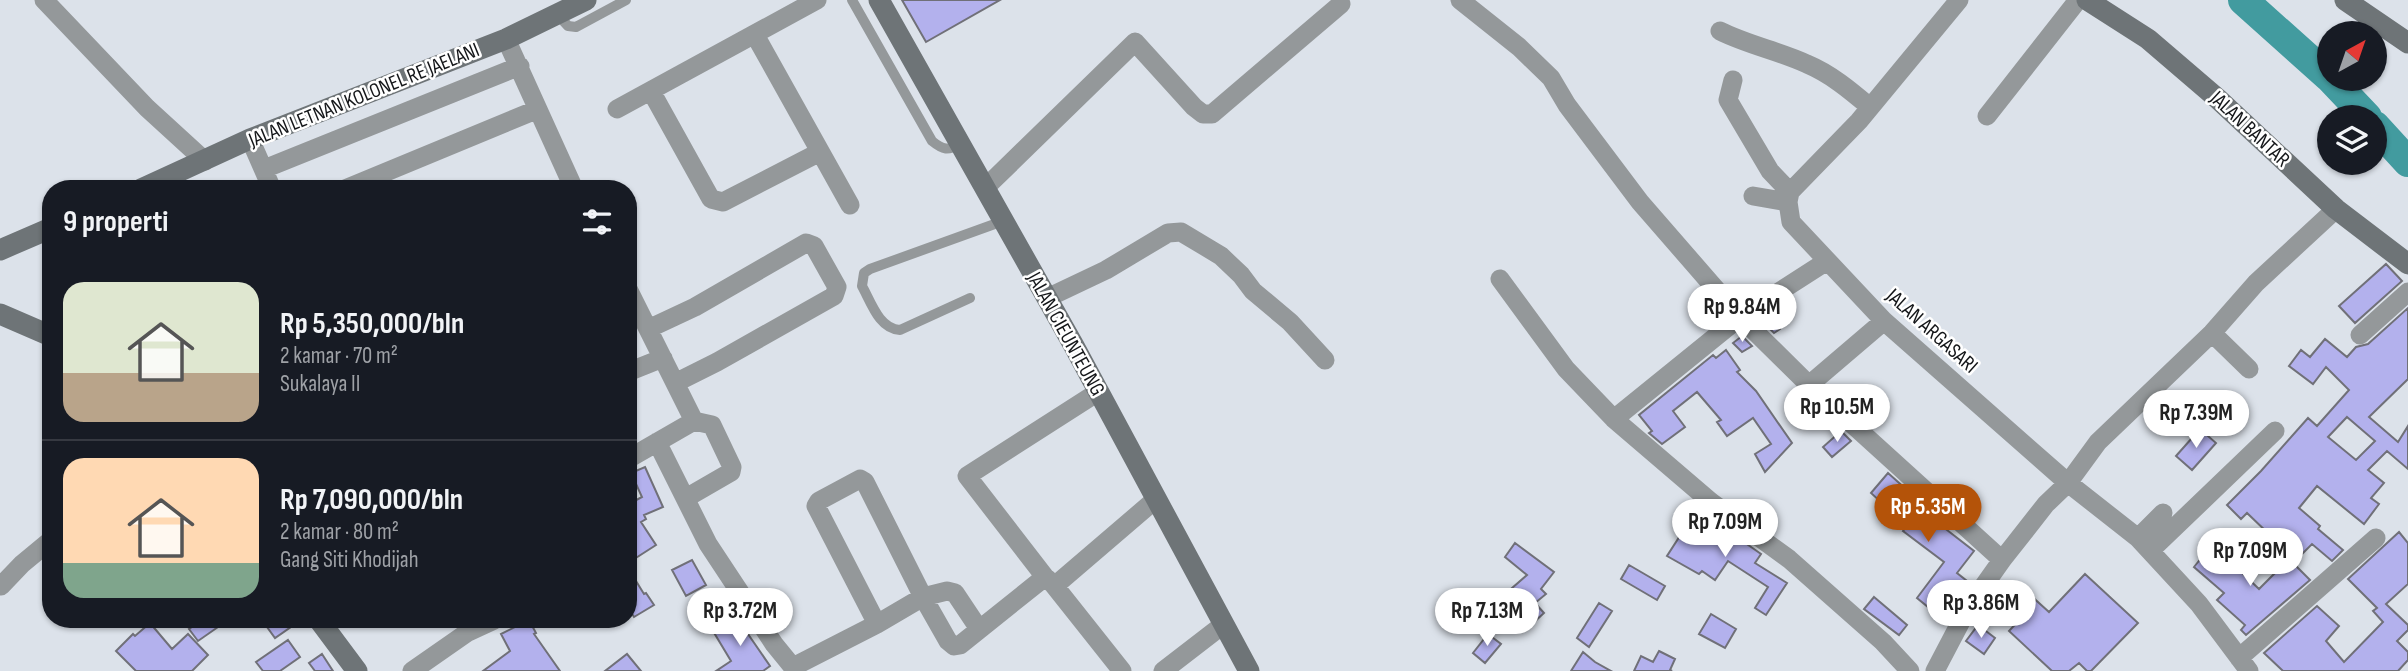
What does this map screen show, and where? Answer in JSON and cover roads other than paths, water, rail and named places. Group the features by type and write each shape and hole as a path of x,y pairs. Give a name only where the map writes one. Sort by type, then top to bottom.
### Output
{"street":[{"path":"44,0 147,108 205,161"},
{"name":"JALAN LETNAN KOLONEL RE JAELANI","path":"163,180 250,139 506,39 586,0"},
{"path":"617,109 817,0"},
{"name":"JALAN CIEUNTEUNG","path":"879,0 1047,298 1249,671"},
{"path":"1460,0 1519,47 1551,78 1567,105 1640,202 1740,317 1809,385 2002,560"},
{"path":"1753,196 1789,197 1870,107 1959,0"},
{"path":"1987,116 2078,0"},
{"name":"JALAN BANTAR","path":"2087,0 2148,40 2218,99 2336,209 2408,264"},
{"path":"2345,0 2408,43"},
{"path":"985,188 1135,42 1194,107 1203,114 1212,114 1341,4"},
{"path":"1720,31 1809,64 1844,86 1870,107"},
{"path":"755,35 850,205"},
{"path":"506,39 570,180"},
{"path":"264,169 520,66"},
{"name":"JALAN ARGASARI","path":"1732,80 1728,100 1770,171 1789,197 1791,222 1884,321 2068,483 2144,545 2199,604 2244,665"},
{"path":"651,91 712,199 723,202 820,152"},
{"path":"367,180 536,110"},
{"path":"250,139 268,180"},
{"path":"1936,670 1968,608 2002,560 2046,503 2068,483 2098,442 2212,333 2256,283 2336,209"},
{"path":"0,250 42,232"},
{"path":"1047,298 1106,270 1168,233 1181,232 1221,256 1253,291 1290,321 1325,360"},
{"path":"648,329 695,307 806,243 814,246 836,286 834,296 718,362 675,383"},
{"path":"1614,419 1740,317 1827,261"},
{"path":"1500,279 1566,369 1614,419 1711,502 1789,559 1883,642 1910,671"},
{"path":"2360,335 2408,292"},
{"path":"637,307 694,421"},
{"path":"0,314 42,332"},
{"path":"1809,385 1884,321"},
{"path":"2212,333 2249,369"},
{"path":"637,368 663,358"},
{"path":"1098,391 967,476 1122,671"},
{"path":"637,454 694,421 708,423 714,427 732,470 729,475 686,498"},
{"path":"2144,545 2275,431"},
{"path":"657,442 708,544 774,644 795,669 923,597 953,592 979,629"},
{"path":"877,624 816,506 819,500 860,479 892,532 923,597 948,641 954,646 960,645 1049,581 1058,583 1156,499"},
{"path":"2144,545 2163,513"},
{"path":"2244,665 2376,538"},
{"path":"1,586 42,547"},
{"path":"0,566 13,567 22,564"},
{"path":"1163,671 1224,625"},
{"path":"325,628 357,671"},
{"path":"412,671 477,628"}],"lane":[{"path":"557,14 562,22 576,27 626,0"},
{"path":"852,0 932,141 943,149 950,150 960,144"},
{"path":"970,298 900,330 893,330 885,326 862,286 864,273 1003,221"}],"waterway":[{"path":"2243,0 2317,66"},
{"path":"2342,91 2356,105"},
{"path":"2387,139 2408,162"}]}
